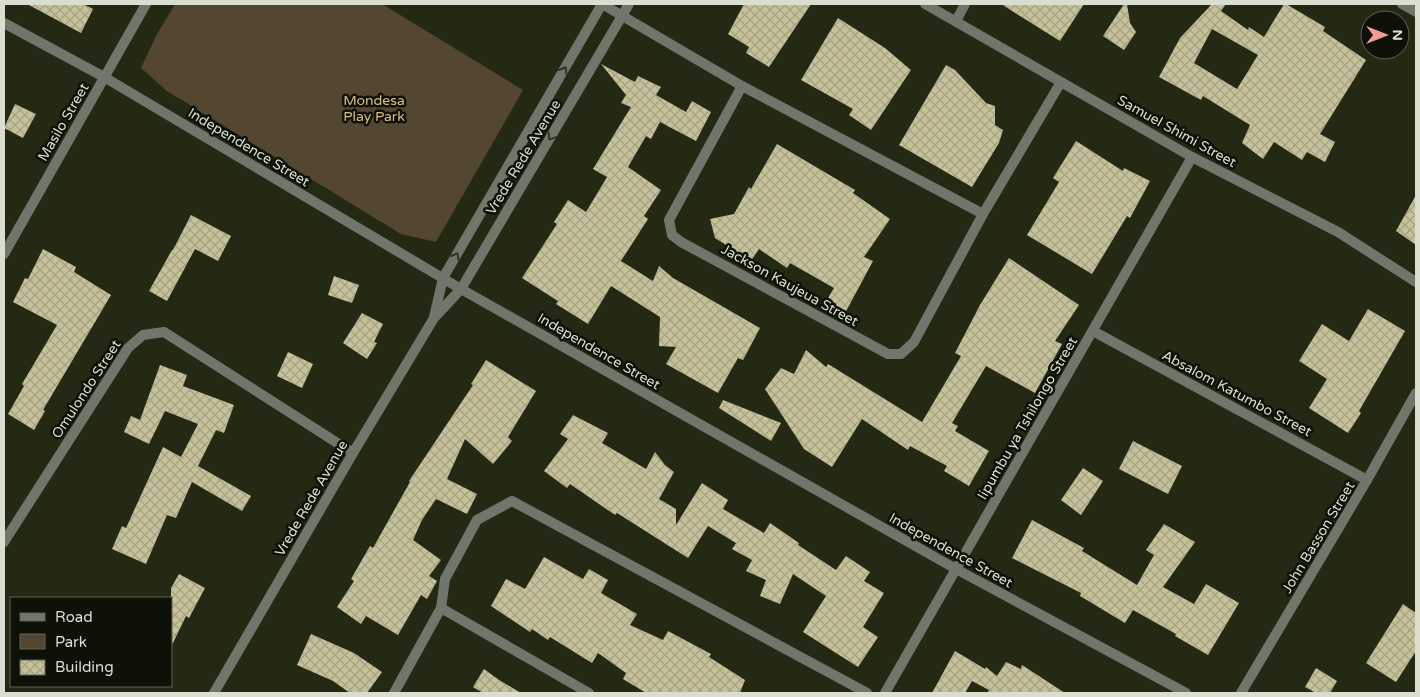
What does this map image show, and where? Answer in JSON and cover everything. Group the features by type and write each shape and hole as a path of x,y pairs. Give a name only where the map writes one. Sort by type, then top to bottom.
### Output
{"street":[{"name":"Masilo Street","path":"4,254 7,243 146,4"},
{"name":"Vrede Rede Avenue","path":"434,318 443,278 602,4"},
{"path":"602,4 742,86 983,214"},
{"name":"Vrede Rede Avenue","path":"214,693 353,453 434,318 461,289 628,4"},
{"name":"Samuel Shimi Street","path":"925,4 1192,157 1338,232 1416,282"},
{"path":"956,21 966,4"},
{"path":"1402,4 1416,12"},
{"name":"Independence Street","path":"4,23 104,77 461,289 956,569 1186,693"},
{"name":"Jackson Kaujeua Street","path":"742,86 669,220 672,235 681,242 888,354 901,354 914,342 983,214 1061,82"},
{"name":"Iipumbu ya Tshilongo Street","path":"885,693 1192,157"},
{"name":"Absalom Katumbo Street","path":"1093,331 1367,480"},
{"name":"Omulondo Street","path":"4,542 128,348 144,335 164,332 353,453"},
{"name":"John Basson Street","path":"1241,693 1367,480 1416,393"},
{"path":"394,693 441,608 445,580 477,520 512,502 867,693"},
{"path":"441,608 589,693"}],"green space":[{"name":"Mondesa Play Park","path":"175,4 382,4 523,90 436,242 401,234 167,91 141,68 156,36"}],"building":[{"path":"27,4 83,4 93,9 81,33"},
{"path":"744,4 811,4 769,67 746,53 749,47 728,34"},
{"path":"1001,4 1084,4 1060,41"},
{"path":"1124,4 1127,4 1130,23 1136,32 1124,50 1103,36"},
{"path":"1212,4 1226,4 1221,11 1248,30 1249,27 1264,37 1284,4 1286,4 1325,27 1323,31 1360,56 1360,60 1366,60 1320,134 1335,142 1325,162 1307,152 1302,160 1274,142 1263,159 1242,143 1250,125 1203,96 1201,100 1159,77 1180,38","holes":["1212,29 1258,55 1237,89 1194,63"]},
{"path":"838,18 885,48 911,70 871,130 849,115 853,109 801,80"},
{"path":"601,64 635,82 638,76 661,87 656,95 686,112 692,101 711,112 696,141 660,122 651,139 646,136 628,167 661,190 644,216 648,219 621,261 653,281 659,266 673,278 760,328 743,360 738,358 718,393 666,364 676,347 659,346 660,317 611,286 588,324 556,304 558,301 522,278 557,224 554,222 568,200 586,212 607,177 593,169 631,107 621,103 626,95"},
{"path":"946,65 955,70 986,103 995,106 995,125 1003,130 999,143 972,187 899,145"},
{"path":"15,104 36,114 23,138 4,128"},
{"path":"1076,141 1123,171 1124,168 1150,181 1130,218 1127,216 1092,274 1027,235 1059,182 1053,178"},
{"path":"777,144 855,190 853,193 890,219 864,257 873,261 844,315 825,303 834,288 790,263 787,268 759,249 751,261 715,238 710,219 734,214"},
{"path":"1416,195 1416,245 1396,231"},
{"path":"191,215 231,236 218,261 195,249 167,301 149,291"},
{"path":"43,249 76,267 74,272 111,295 43,410 45,411 34,430 8,414 24,386 22,384 57,325 13,302 25,278 28,279"},
{"path":"1009,258 1079,305 1055,341 1062,344 1035,393 986,366 952,423 958,426 955,431 989,451 969,486 944,471 947,466 910,446 908,450 862,419 832,467 804,449 765,389 781,368 794,374 806,350 826,367 828,364 922,422 961,356 955,353 980,305"},
{"path":"334,276 359,285 352,303 328,295"},
{"path":"1368,309 1405,331 1359,411 1361,413 1348,433 1309,408 1327,379 1299,361 1322,324 1349,341"},
{"path":"362,313 383,324 374,342 377,343 367,359 343,343"},
{"path":"288,352 313,364 302,388 277,376"},
{"path":"486,360 536,391 508,437 512,441 493,464 465,439 447,479 477,494 467,514 436,499 422,520 413,540 441,560 429,576 437,581 427,599 421,595 398,635 366,616 361,624 337,607 354,581 351,579 370,546 373,548 409,481 473,385 471,384"},
{"path":"160,365 187,375 183,386 234,405 224,433 216,430 198,466 251,496 242,511 192,482 176,518 167,515 146,564 112,549 122,526 126,528 163,447 181,457 198,424 165,411 149,444 124,432 131,416 140,420"},
{"path":"723,400 781,423 771,441 719,408"},
{"path":"573,415 608,433 602,443 646,469 655,452 665,465 674,472 659,499 676,509 676,525 702,483 728,500 723,509 764,533 770,523 799,543 798,545 836,570 846,556 870,572 864,581 884,593 863,627 878,637 858,667 803,632 826,596 793,574 780,604 760,596 766,580 746,571 752,560 732,549 736,543 708,526 688,558 617,513 615,515 570,484 567,488 544,471 568,439 560,434"},
{"path":"1133,441 1182,466 1168,494 1119,469"},
{"path":"1083,468 1103,481 1081,515 1061,500"},
{"path":"1032,520 1084,548 1082,551 1137,585 1154,555 1146,550 1164,524 1195,542 1163,587 1194,604 1206,584 1239,603 1208,655 1175,636 1176,634 1133,610 1125,623 1080,596 1081,593 1012,558"},
{"path":"544,557 583,579 589,569 608,580 601,593 637,614 630,625 663,640 668,631 711,654 709,657 745,680 740,693 646,693 623,679 626,673 598,653 592,663 550,637 548,640 532,629 530,632 491,606 506,579 525,589"},
{"path":"179,574 205,588 189,618 186,616 172,645 172,597 171,588"},
{"path":"1403,604 1416,613 1416,651 1396,682 1366,663"},
{"path":"311,634 354,653 382,672 367,693 350,693 333,681 297,665"},
{"path":"955,651 985,669 986,667 997,676 1006,662 1021,669 1022,665 1065,693 987,693 989,690 972,681 965,693 932,693"},
{"path":"1316,668 1337,681 1330,693 1316,693 1305,687"},
{"path":"484,669 521,693 483,693 473,687"}]}
